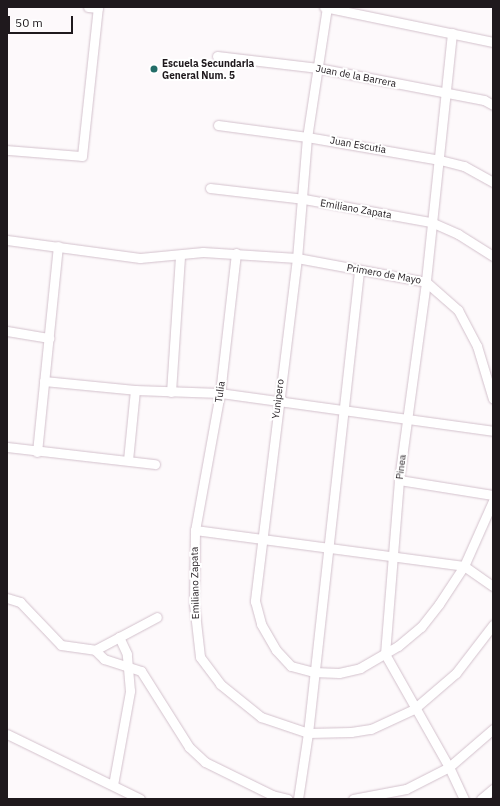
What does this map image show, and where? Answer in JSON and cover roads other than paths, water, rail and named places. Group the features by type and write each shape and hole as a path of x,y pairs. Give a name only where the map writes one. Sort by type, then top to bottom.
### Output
{"street":[{"path":"7,150 82,156 98,8 88,7"},
{"path":"326,7 493,42"},
{"name":"Yunipero","path":"326,7 307,137 304,199 278,400 255,601 261,624 276,650 291,666 313,672 339,673 360,668 385,654 421,627 464,566"},
{"name":"Pinea","path":"385,654 399,480 426,282 431,222 440,160 452,33"},
{"name":"Juan de la Barrera","path":"217,56 318,68 484,100 493,105"},
{"name":"Juan Escutia","path":"218,125 307,137 440,160 464,166 493,182"},
{"name":"Emiliano Zapata","path":"210,188 304,199 431,222 458,234 493,256"},
{"name":"Primero de Mayo","path":"7,240 140,258 203,252 297,258 359,271 426,282 458,310 477,346 493,399"},
{"path":"37,452 58,246"},
{"name":"Tulia","path":"195,530 220,393 236,253"},
{"path":"171,392 180,255"},
{"path":"298,799 308,733 313,672 345,410 359,271"},
{"path":"7,331 49,338"},
{"path":"44,381 135,390 220,393 493,431"},
{"path":"128,460 135,390"},
{"path":"7,447 37,452 156,464"},
{"path":"399,480 493,495"},
{"path":"464,566 493,500"},
{"path":"195,530 464,566 493,586"},
{"name":"Emiliano Zapata","path":"195,530 194,604 200,657 220,684 261,717 308,733 371,729 414,709 456,672 493,625"},
{"path":"7,598 20,602 61,645 95,650 104,659 141,671 189,747 206,762 272,795 288,799"},
{"path":"95,650 157,617"},
{"path":"113,785 130,691 127,654 119,636"},
{"path":"385,654 414,709 449,767 464,799"},
{"path":"353,799 406,789 449,767 493,730"},
{"path":"7,734 140,799"},
{"path":"481,799 493,789"}],"place":[{"name":"Escuela Secundaria General Num. 5","path":"154,69"}]}
